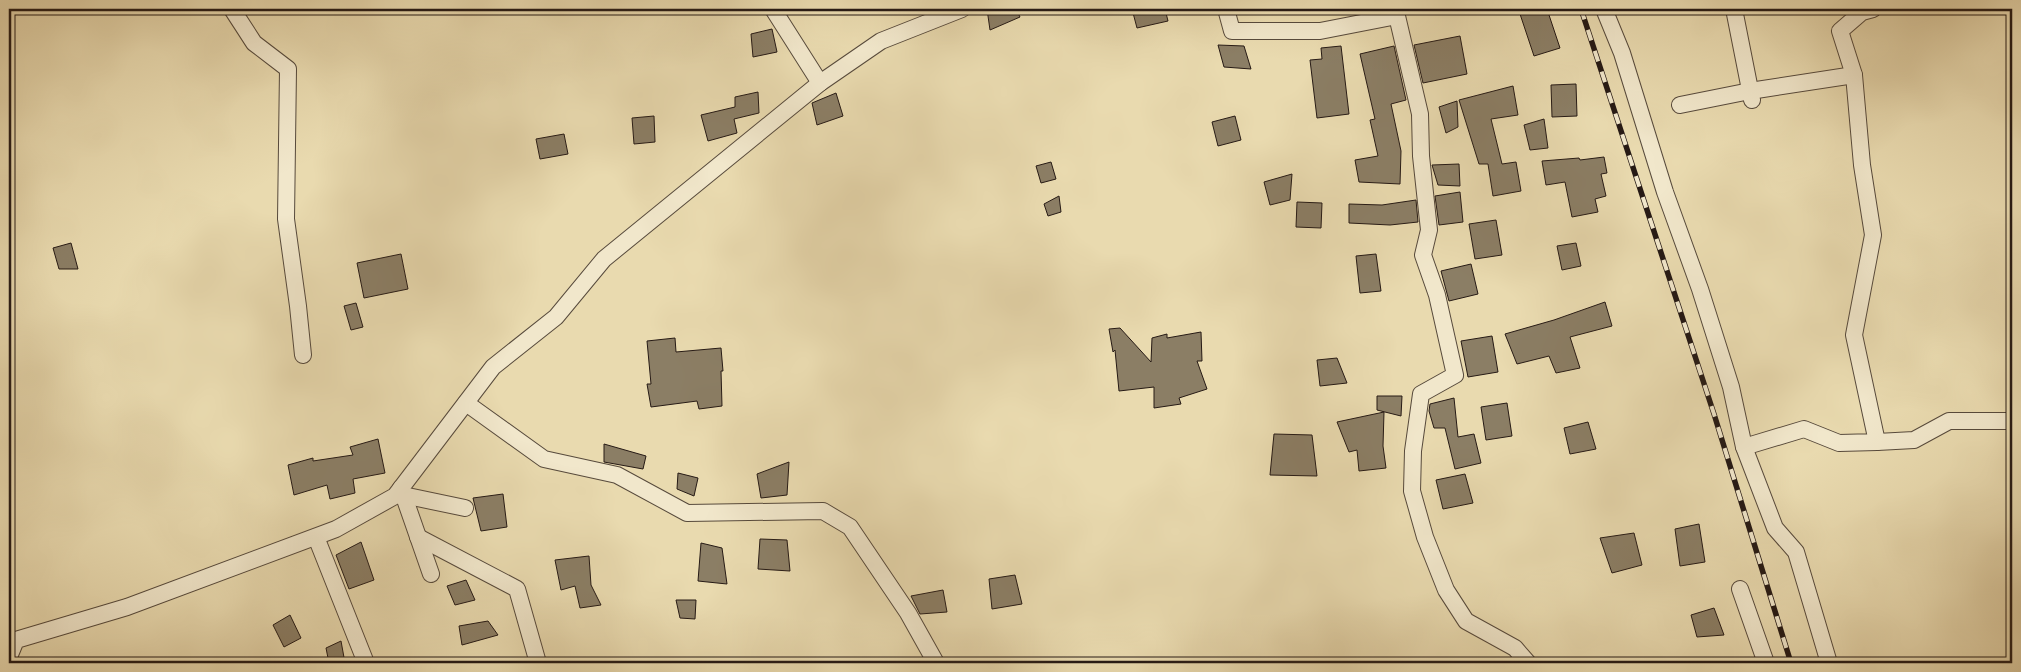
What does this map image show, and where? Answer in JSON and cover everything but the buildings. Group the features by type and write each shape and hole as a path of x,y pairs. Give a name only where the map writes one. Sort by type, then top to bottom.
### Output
{"street":[{"path":"232,9 254,42 288,69 286,219 303,355"},
{"path":"772,9 820,83"},
{"path":"10,663 9,657 16,640 127,606 336,529 395,496 402,491 494,367 556,317 604,259 820,83 881,41 962,9"},
{"path":"1226,9 1232,31 1320,31 1397,16 1420,114 1421,156 1429,230 1422,255 1437,295 1455,375 1421,394 1414,451 1412,491 1425,537 1446,590 1466,621 1515,648 1528,663"},
{"path":"1604,9 1622,53 1664,192 1700,289 1731,387 1744,447 1774,528 1796,552 1829,663"},
{"path":"1734,9 1751,96"},
{"path":"1873,9 1862,12 1840,31 1854,75 1862,165 1873,234 1854,335 1877,442"},
{"path":"1680,105 1751,96 1854,75"},
{"path":"466,403 544,459 617,474 687,512 823,511 850,527 908,613 936,663"},
{"path":"1744,447 1804,429 1839,443 1877,442 1914,440 1949,421 2012,421"},
{"path":"402,491 464,508"},
{"path":"402,491 431,574"},
{"path":"316,536 366,663"},
{"path":"418,538 517,589 538,663"},
{"path":"1740,589 1766,663"}],"railway":[{"path":"1581,9 1714,414 1791,663"}]}
